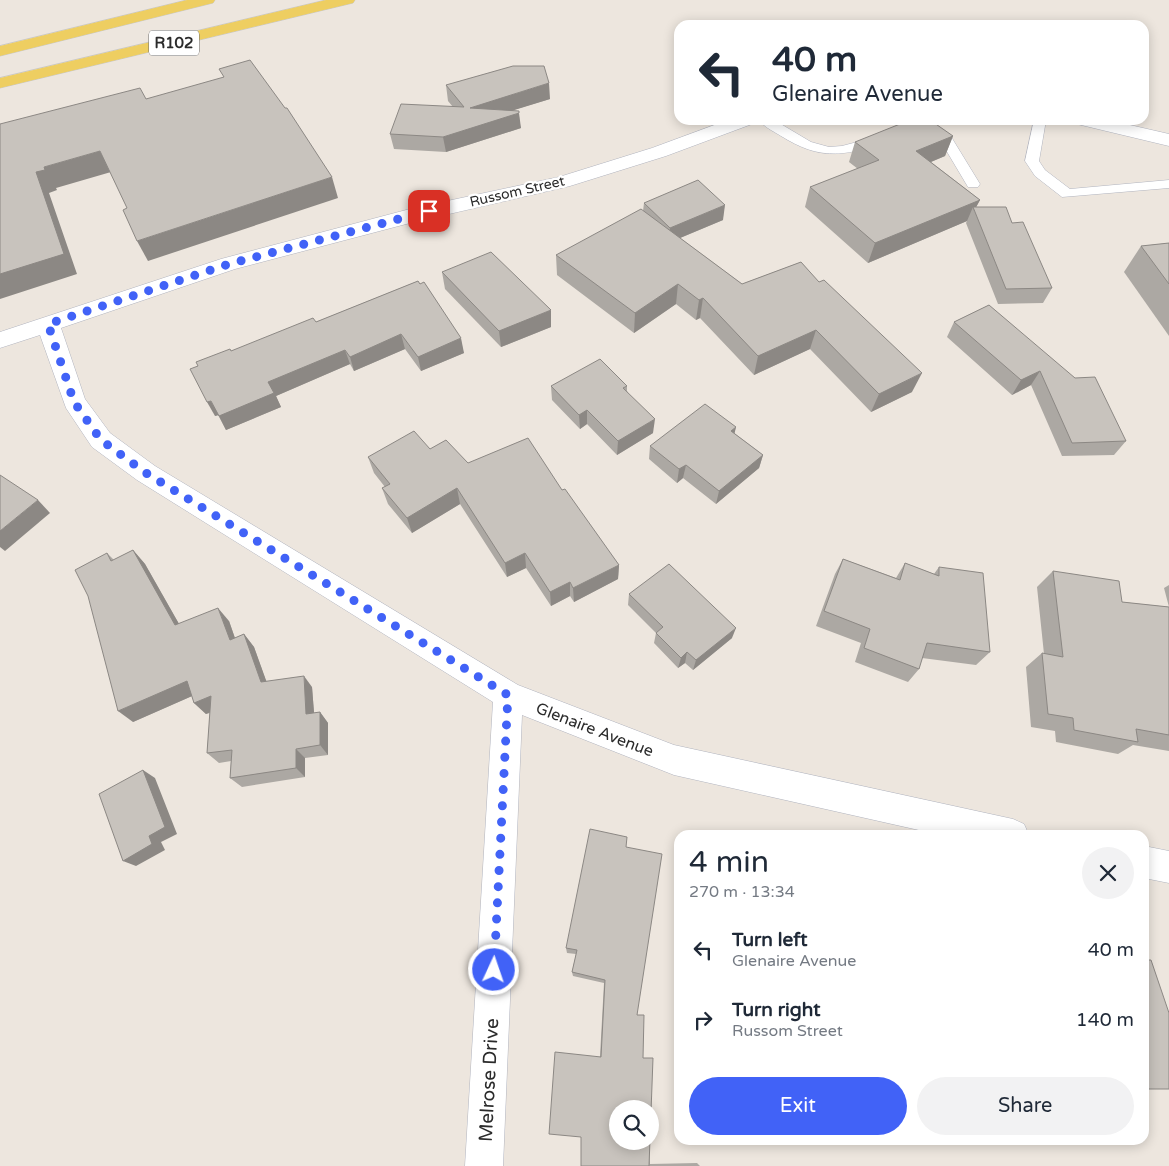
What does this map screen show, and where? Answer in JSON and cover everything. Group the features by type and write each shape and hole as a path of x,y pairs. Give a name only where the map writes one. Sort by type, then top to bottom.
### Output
{"main road":[{"name":"R102","path":"0,51 206,0"},
{"name":"R102","path":"0,83 347,0"}],"street":[{"name":"Russom Street","path":"0,340 229,264 410,216 562,182 659,152 732,125"},
{"path":"1105,125 1169,140"},
{"name":"Glenaire Avenue","path":"48,324 74,402 101,440 146,473 508,695 674,760 989,830"},
{"name":"Melrose Drive","path":"484,1166 508,695"},
{"path":"1149,863 1169,867"}],"lane":[{"path":"773,125 808,146 829,152 851,150 889,135"},
{"path":"919,125 932,128 945,138 973,184"},
{"path":"1039,125 1032,162 1040,173 1067,194 1169,184"}],"building":[{"path":"250,60 285,108 287,108 332,177 137,241 123,210 127,208 100,151 44,167 45,170 36,172 64,254 0,274 0,124 140,88 146,99 224,77 219,69"},
{"path":"513,66 544,66 549,83 470,108 519,111 519,113 443,137 390,134 401,104 464,107 446,85"},
{"path":"898,125 937,125 953,136 916,151 980,200 875,243 810,187 879,160 855,142"},
{"path":"698,180 725,205 670,228 644,203"},
{"path":"973,207 1006,207 1012,223 1023,222 1052,288 1006,289"},
{"path":"641,209 742,284 801,262 819,282 824,280 922,373 879,394 816,330 758,356 703,298 699,300 678,284 635,313 556,255"},
{"path":"1169,243 1169,284 1141,246"},
{"path":"491,252 551,310 499,331 442,272"},
{"path":"418,281 420,284 424,282 461,338 418,357 401,334 350,357 345,350 268,382 274,393 219,416 211,401 207,402 190,369 198,366 196,362 230,349 231,351 313,318 316,322"},
{"path":"989,305 1075,378 1095,377 1126,441 1072,443 1040,371 1021,380 954,322"},
{"path":"600,359 627,386 623,388 655,419 618,441 587,410 579,415 551,386"},
{"path":"705,404 736,427 731,431 763,455 719,491 686,465 679,469 650,446"},
{"path":"414,431 430,449 446,440 468,463 528,438 562,490 565,489 619,565 573,588 570,582 550,592 525,553 505,563 457,488 407,518 382,488 390,484 368,457"},
{"path":"0,475 38,500 0,531"},
{"path":"133,550 175,625 218,608 230,640 244,634 261,682 304,676 306,714 320,712 320,745 296,749 296,768 230,778 232,750 207,753 211,696 194,703 187,681 118,711 88,596 75,570 107,553 111,561"},
{"path":"843,559 900,580 905,563 939,576 939,567 983,573 990,652 927,643 919,669 864,648 870,629 824,611"},
{"path":"669,564 736,628 696,660 687,652 681,658 656,633 663,627 629,594"},
{"path":"1053,571 1119,581 1122,602 1169,607 1169,735 1136,729 1138,742 1074,730 1073,718 1048,714 1042,653 1063,657"},
{"path":"143,770 165,827 149,836 152,844 123,861 99,794"},
{"path":"590,829 627,837 626,847 662,854 637,1015 644,1015 643,1058 653,1058 651,1100 609,1100 609,1150 650,1150 649,1166 581,1166 581,1137 549,1134 555,1052 601,1057 605,980 572,972 577,950 566,948"},
{"path":"1149,960 1151,960 1169,1013 1169,1089 1149,1089"}],"route":[{"path":"429,211 229,264 48,324 74,402 101,440 146,473 508,695 494,970"}]}
